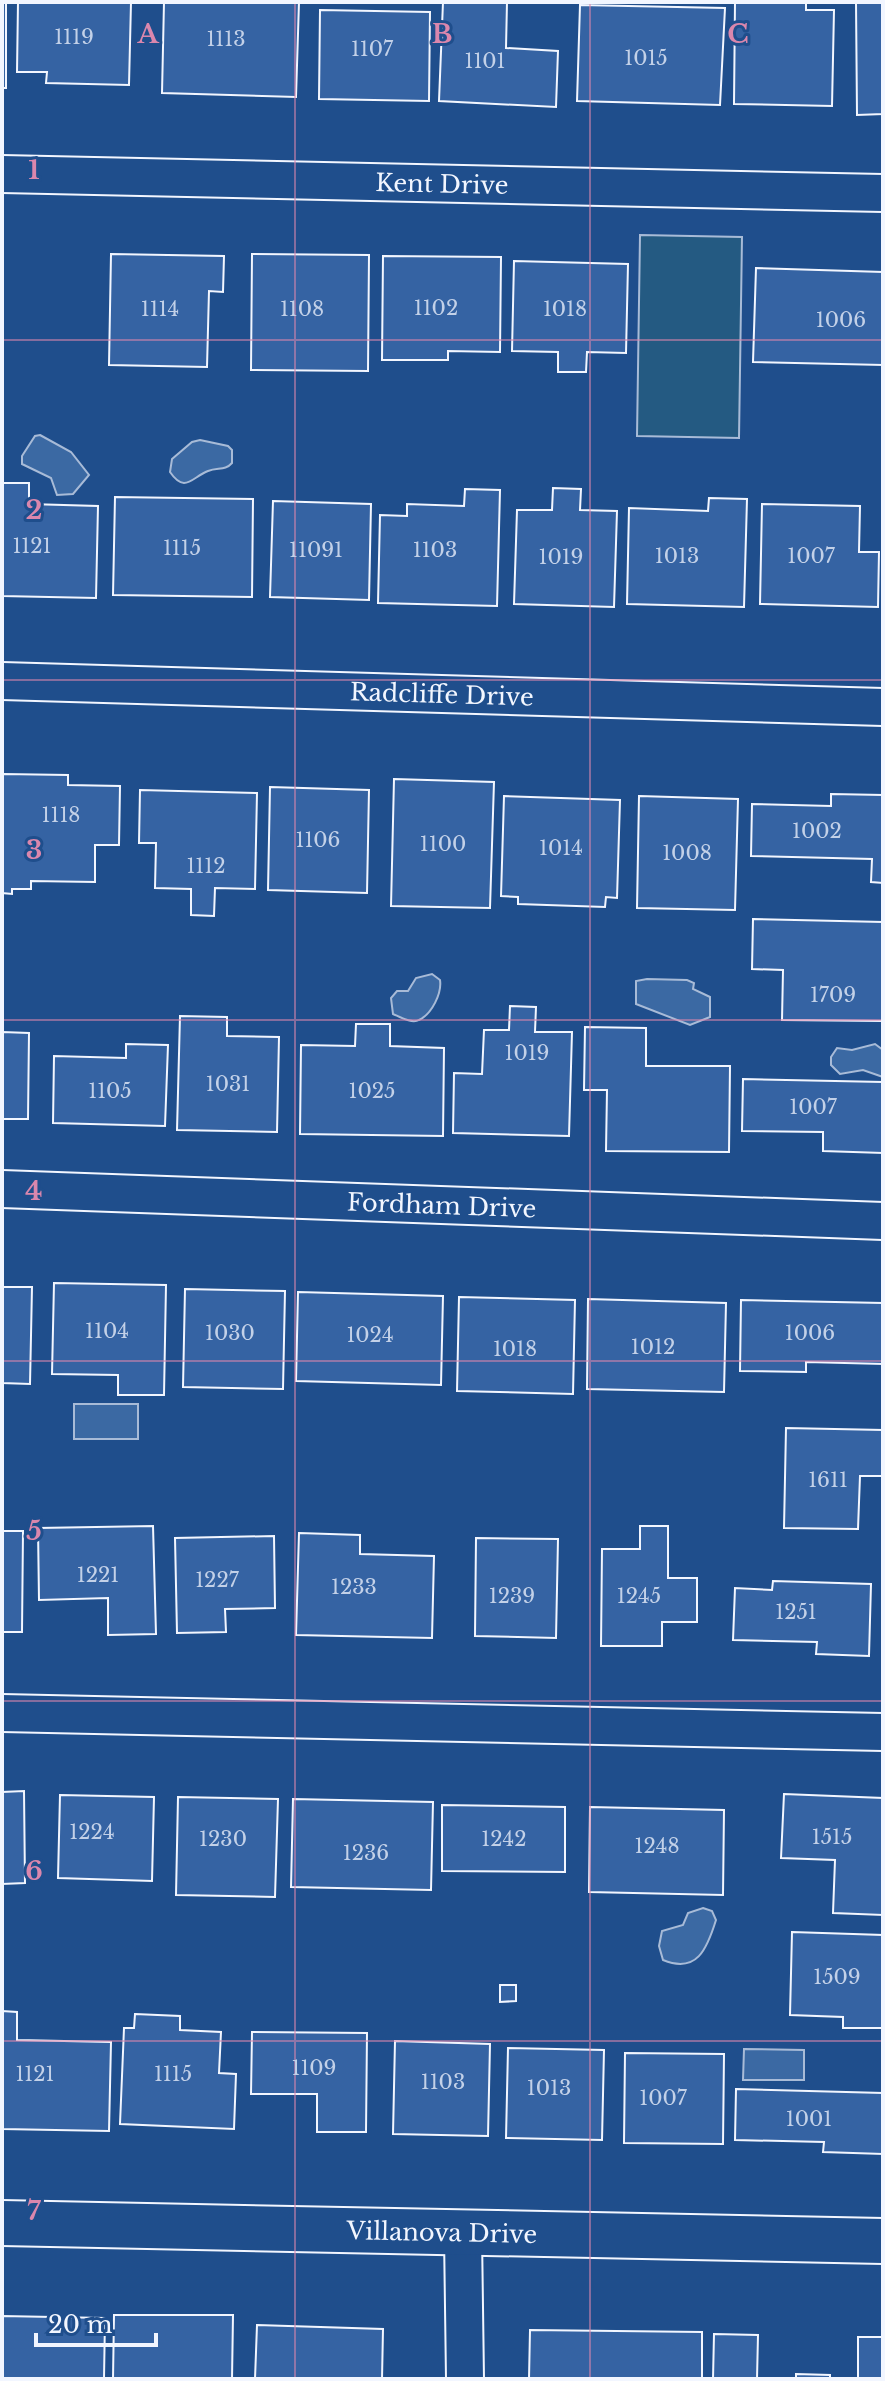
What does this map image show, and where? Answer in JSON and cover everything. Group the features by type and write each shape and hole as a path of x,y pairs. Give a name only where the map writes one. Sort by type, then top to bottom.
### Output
{"street":[{"name":"Kent Drive","path":"2,174 883,193"},
{"name":"Radcliffe Drive","path":"2,681 883,707"},
{"name":"Fordham Drive","path":"2,1189 883,1221"},
{"path":"2,1713 883,1732"},
{"name":"Villanova Drive","path":"2,2223 463,2235 883,2241"},
{"path":"463,2235 465,2379"}],"shaded area":[{"path":"640,235 742,237 739,438 637,436"},
{"path":"40,435 71,452 89,475 73,494 57,495 51,478 22,464 22,456 35,436"},
{"path":"200,440 228,446 232,450 232,463 189,482 180,482 170,472 172,459 192,442"},
{"path":"432,974 440,980 440,985 435,1003 428,1013 413,1021 393,1014 391,998 397,991 408,991 416,978"},
{"path":"636,981 694,983 693,989 710,997 710,1017 690,1025 636,1004"},
{"path":"875,1044 883,1050 883,1077 863,1070 840,1074 831,1065 831,1057 837,1048 852,1050"},
{"path":"74,1404 138,1404 138,1439 74,1439"},
{"path":"703,1908 712,1911 716,1920 699,1956 684,1964 663,1960 659,1946 662,1931 683,1925 688,1913"},
{"path":"744,2049 804,2050 804,2080 743,2080"}],"building":[{"path":"18,2 131,2 129,85 46,83 47,72 17,72"},
{"path":"164,2 299,2 296,97 162,93"},
{"path":"443,2 507,2 506,48 558,51 556,107 439,101"},
{"path":"735,2 806,2 806,10 834,10 832,106 734,104"},
{"path":"856,2 883,2 883,114 857,115"},
{"path":"2,3 6,3 6,88 2,88"},
{"path":"580,5 725,8 720,105 577,101"},
{"path":"320,10 430,12 429,101 319,99"},
{"path":"111,254 224,256 223,292 209,291 207,367 109,365"},
{"path":"252,254 369,255 368,371 251,370"},
{"path":"383,256 501,257 500,352 448,351 448,360 382,360"},
{"path":"514,261 628,264 626,353 587,352 586,372 558,372 558,352 512,351"},
{"path":"756,268 883,272 883,365 753,362"},
{"path":"2,483 29,483 29,504 98,506 96,598 2,596"},
{"path":"553,488 581,489 580,510 617,511 614,607 514,604 517,510 552,510"},
{"path":"465,489 500,490 497,606 378,603 380,515 407,516 407,504 464,506"},
{"path":"115,497 253,499 252,597 113,595"},
{"path":"709,498 747,499 744,607 627,604 629,508 708,511"},
{"path":"273,501 371,504 369,600 270,597"},
{"path":"762,504 860,506 859,552 879,552 878,607 760,604"},
{"path":"3,774 68,775 68,785 120,786 119,845 95,845 95,882 31,881 31,889 12,889 12,894 2,893"},
{"path":"394,779 494,782 490,908 391,906"},
{"path":"270,787 369,790 367,893 268,890"},
{"path":"140,790 257,793 255,889 215,888 214,916 191,915 191,889 155,888 156,843 139,843"},
{"path":"831,794 883,795 883,883 871,882 872,859 751,856 752,804 831,806"},
{"path":"504,796 620,800 617,898 606,897 605,907 518,904 518,897 501,896"},
{"path":"639,796 738,799 735,910 637,908"},
{"path":"753,919 883,922 883,1021 782,1020 783,970 752,969"},
{"path":"510,1006 536,1007 535,1032 572,1032 569,1136 453,1133 454,1073 482,1074 484,1030 509,1030"},
{"path":"180,1016 227,1017 227,1036 279,1037 277,1132 177,1130"},
{"path":"356,1024 390,1024 390,1046 444,1048 443,1136 300,1134 301,1045 355,1046"},
{"path":"585,1027 646,1028 646,1066 730,1066 729,1152 606,1151 607,1090 584,1090"},
{"path":"2,1032 29,1033 28,1119 2,1119"},
{"path":"126,1044 168,1045 165,1126 53,1123 54,1056 126,1058"},
{"path":"743,1079 883,1082 883,1153 823,1151 823,1132 742,1131"},
{"path":"54,1283 166,1285 164,1395 118,1395 118,1375 52,1374"},
{"path":"2,1287 32,1287 30,1384 2,1383"},
{"path":"185,1289 285,1291 283,1389 183,1387"},
{"path":"298,1292 443,1296 441,1385 296,1381"},
{"path":"459,1297 575,1300 573,1394 457,1391"},
{"path":"588,1299 726,1303 724,1392 587,1389"},
{"path":"741,1300 883,1303 883,1364 806,1362 806,1372 740,1371"},
{"path":"786,1428 883,1430 882,1476 860,1476 858,1529 784,1528"},
{"path":"153,1526 156,1634 108,1635 108,1598 39,1600 38,1528"},
{"path":"640,1526 668,1526 668,1578 697,1578 697,1622 662,1622 662,1646 601,1646 602,1549 640,1549"},
{"path":"2,1531 23,1531 22,1632 2,1632"},
{"path":"299,1533 360,1535 360,1554 434,1556 432,1638 296,1635"},
{"path":"274,1536 275,1608 225,1609 226,1632 177,1633 175,1538"},
{"path":"476,1538 558,1539 556,1638 475,1636"},
{"path":"773,1581 871,1584 869,1656 816,1654 817,1642 733,1640 735,1588 772,1590"},
{"path":"24,1791 25,1883 2,1884 2,1792"},
{"path":"784,1794 883,1798 883,1915 833,1913 835,1860 781,1858"},
{"path":"60,1795 154,1797 152,1881 58,1878"},
{"path":"178,1797 278,1799 275,1897 176,1895"},
{"path":"293,1799 433,1802 431,1890 291,1887"},
{"path":"442,1805 565,1807 565,1872 442,1871"},
{"path":"590,1807 724,1810 723,1895 589,1892"},
{"path":"792,1932 883,1935 882,2028 843,2028 843,2017 790,2015"},
{"path":"500,1985 516,1985 516,2001 500,2002"},
{"path":"2,2011 17,2012 17,2040 111,2042 109,2131 2,2129"},
{"path":"135,2014 180,2016 180,2030 221,2032 219,2073 236,2074 234,2129 120,2124 124,2028 134,2028"},
{"path":"252,2032 367,2033 366,2132 317,2132 317,2094 251,2094"},
{"path":"395,2041 490,2044 488,2136 393,2134"},
{"path":"508,2048 604,2050 602,2140 506,2138"},
{"path":"625,2053 724,2054 723,2144 624,2143"},
{"path":"736,2089 883,2093 883,2154 823,2152 824,2142 735,2140"},
{"path":"114,2315 233,2315 232,2379 113,2379"},
{"path":"2,2316 105,2318 104,2379 2,2379"},
{"path":"257,2325 383,2329 382,2379 255,2379"},
{"path":"530,2330 702,2332 702,2379 529,2379"},
{"path":"714,2334 758,2335 757,2379 713,2379"},
{"path":"858,2337 883,2337 883,2379 858,2379"},
{"path":"796,2374 830,2375 830,2379 796,2379"}]}
